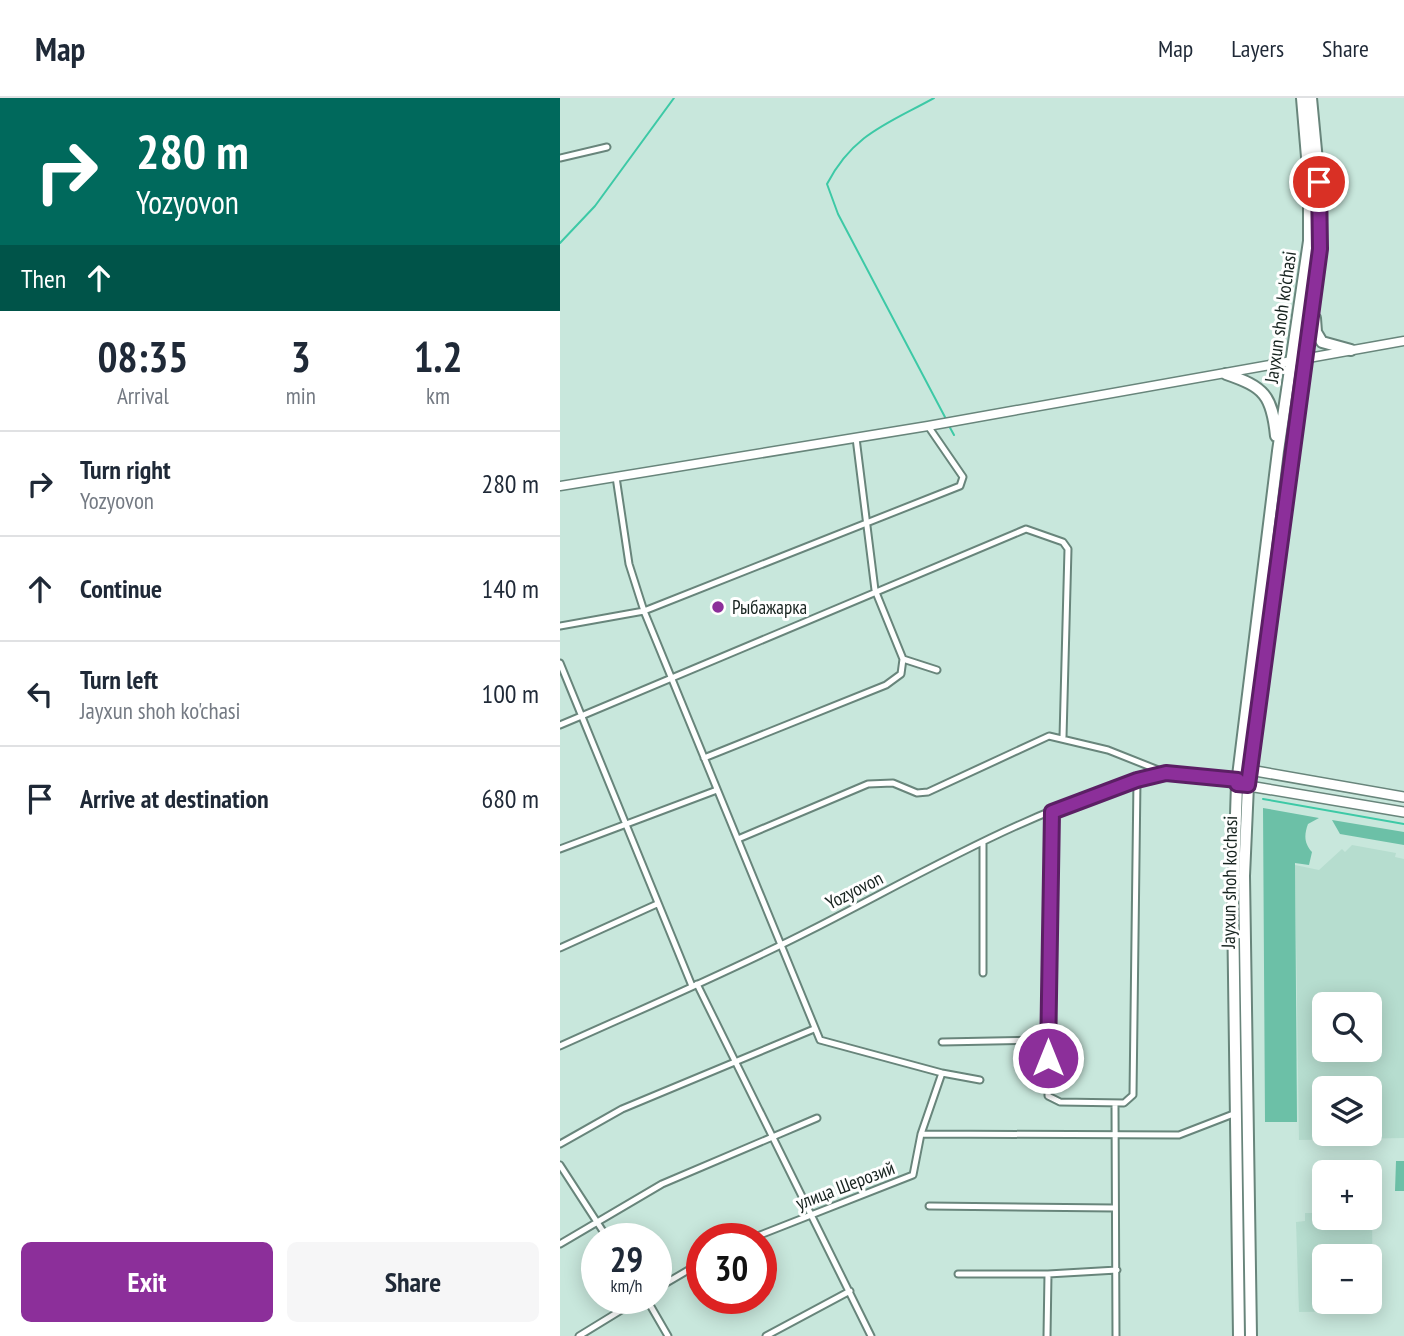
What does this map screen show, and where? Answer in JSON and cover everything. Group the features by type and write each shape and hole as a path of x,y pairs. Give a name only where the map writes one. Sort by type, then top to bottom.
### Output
{"highway":[{"name":"Jayxun shoh ko'chasi","path":"1239,1336 1233,905 1242,778 1278,452 1309,241 1309,181 1302,98"},
{"name":"Jayxun shoh ko'chasi","path":"1251,1336 1242,778 1320,249 1319,182 1311,98"},
{"path":"1315,288 1316,332 1322,342 1351,350"},
{"path":"1226,374 1256,384 1270,401 1278,452"}],"main road":[{"path":"560,486 928,426 1404,341"},
{"path":"1242,778 1404,797"},
{"path":"1242,778 1404,812"}],"street":[{"path":"560,158 607,147"},
{"path":"560,626 644,611 964,482 928,426"},
{"path":"704,758 886,685 901,674 903,659 875,590 856,438"},
{"path":"616,477 629,564 644,611 814,1029 825,1043 942,1073 981,1080"},
{"path":"560,725 875,590 1026,529 1063,542 1068,549 1063,737"},
{"path":"903,659 937,670"},
{"path":"560,663 657,904 871,1336"},
{"path":"738,839 868,784 893,783 917,793 928,792 1049,736 1063,737 1108,750 1166,773 1242,778"},
{"name":"Yozyovon","path":"560,1046 780,945 983,842 1052,812 1137,780 1166,773"},
{"path":"1052,812 1048,1040 1050,1099 1115,1105 1124,1103 1133,1095 1137,780"},
{"path":"560,849 717,790"},
{"path":"983,842 983,973"},
{"path":"560,948 657,904"},
{"path":"560,1144 622,1109 814,1029"},
{"path":"942,1042 1048,1040"},
{"path":"942,1073 921,1134 1179,1135 1236,1113"},
{"path":"1115,1105 1116,1336"},
{"path":"560,1244 662,1184 817,1118"},
{"name":"улица Шерозий","path":"777,1228 913,1175 921,1134"},
{"path":"560,1164 597,1221"},
{"path":"929,1206 1114,1208"},
{"path":"958,1274 1048,1275 1117,1270"},
{"path":"1047,1336 1048,1275"},
{"path":"766,1336 850,1291"},
{"path":"579,1336 616,1314"},
{"path":"654,1314 668,1336"}],"shaded area":[{"path":"1352,845 1396,853 1395,857 1404,859 1404,1138 1382,1138 1382,1076 1312,1076 1312,1140 1299,1140 1295,865 1319,870 1342,849 1345,852"},
{"path":"1305,1213 1312,1213 1312,1230 1372,1230 1372,1244 1312,1244 1312,1312 1299,1312 1296,1222 1305,1221"}],"green space":[{"path":"1263,808 1319,818 1308,824 1306,832 1306,842 1312,852 1309,865 1295,863 1297,1122 1265,1122"},
{"path":"1332,820 1404,832 1404,845 1340,834"},
{"path":"1396,1161 1404,1161 1404,1191 1395,1191"}],"waterway":[{"path":"560,243 595,206 674,98"},
{"path":"934,98 886,123 860,142 848,153 827,184 838,214 946,419"},
{"path":"948,424 954,435"},
{"path":"1263,799 1404,824"}],"place":[{"name":"Рыбажарка","path":"718,607"}],"route":[{"path":"1048,1058 1052,812 1137,780 1166,773 1238,780 1237,784 1248,785 1272,588 1320,249 1319,182"}]}
